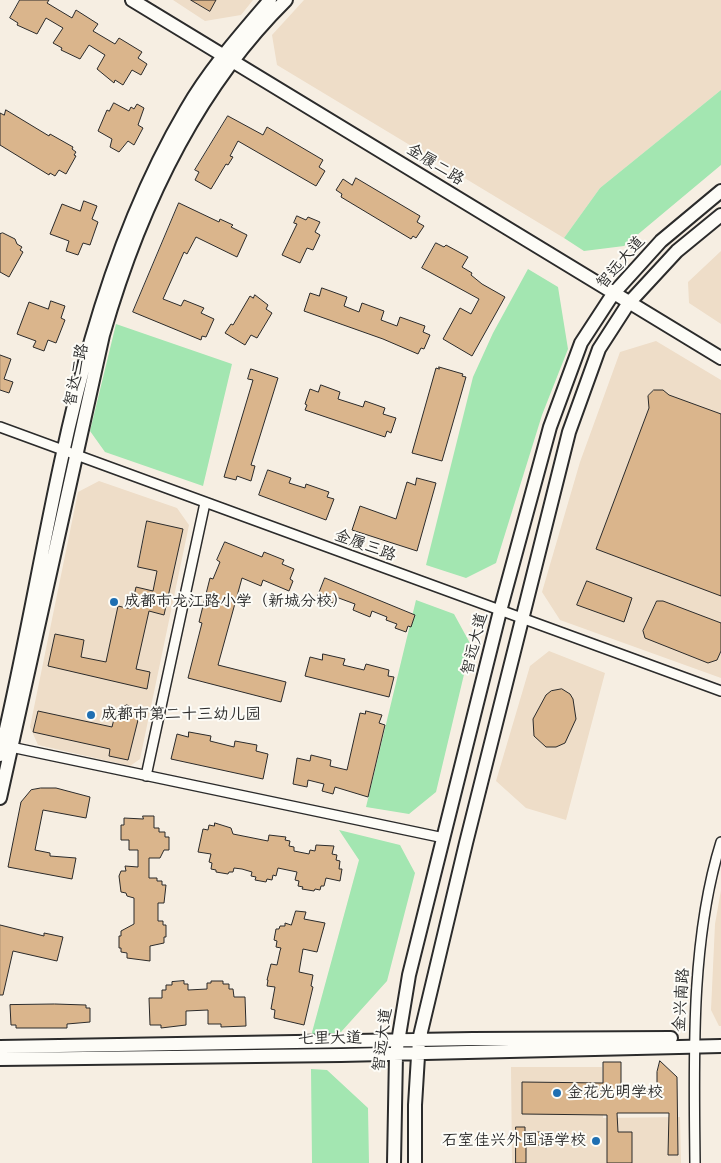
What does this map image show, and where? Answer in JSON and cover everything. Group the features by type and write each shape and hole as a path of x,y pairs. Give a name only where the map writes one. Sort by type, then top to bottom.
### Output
{"main road":[{"name":"金履二路","path":"132,0 228,57 628,304 721,358"},
{"name":"智达二路","path":"0,798 3,748 70,454 96,316 122,242 186,110 270,0"},
{"name":"智达二路","path":"228,57 286,0"},
{"name":"智远大道","path":"394,1163 397,1047 409,975 500,611 550,427 581,343 613,294 661,241 721,191"},
{"name":"智远大道","path":"416,1163 418,1046 569,432 599,349 628,304 677,251 721,215"},
{"name":"七里大道","path":"0,1060 418,1046 694,1042 721,1038"},
{"name":"七里大道","path":"694,1042 721,1046"},
{"name":"七里大道","path":"0,1047 397,1047"}],"street":[{"name":"金履三路","path":"0,427 721,691"},
{"path":"146,776 205,503"},
{"path":"3,748 444,838"},
{"name":"金兴南路","path":"695,1163 694,1042 701,947 711,875 721,842"}],"shaded area":[{"path":"173,0 253,0 241,15 205,21"},
{"path":"304,0 721,0 721,90 600,188 564,238 277,65 272,35"},
{"path":"721,251 721,324 689,303 688,282"},
{"path":"656,341 721,380 721,678 560,620 542,592 580,462 620,352"},
{"name":"成都市龙江路小学（新城分校）","path":"99,481 177,508 189,525 140,759 130,766 38,745 30,727 78,492"},
{"path":"549,651 605,673 566,820 526,808 496,781 530,666"},
{"path":"721,890 721,1026 719,1026 711,1010 715,924"},
{"name":"石室佳兴外国语学校","path":"511,1067 602,1067 603,1118 680,1117 681,1163 512,1163"}],"green space":[{"path":"721,90 721,165 624,246 584,251 564,238 600,188"},
{"path":"528,269 558,287 568,349 542,415 496,563 466,578 426,565 473,377 493,333"},
{"path":"116,324 232,364 203,486 105,452 90,431"},
{"path":"416,600 454,614 471,645 436,792 409,814 366,807"},
{"path":"339,830 400,845 415,873 387,981 341,1032 311,1036 359,860"},
{"path":"311,1069 327,1070 368,1108 369,1163 312,1163"}],"building":[{"path":"20,0 49,0 47,3 72,18 76,10 98,24 93,31 115,44 119,38 142,52 138,58 147,64 141,75 132,70 123,85 115,80 114,83 97,69 105,55 89,45 80,59 61,50 62,48 53,43 63,28 46,18 37,34 17,25 18,23 10,18"},
{"path":"191,0 216,0 210,11"},
{"path":"114,103 129,111 131,107 134,109 137,104 144,108 138,125 143,128 134,145 128,141 119,152 110,147 112,139 98,131 107,110 109,111"},
{"path":"6,110 49,136 50,134 73,147 72,149 76,152 74,155 76,156 66,174 59,170 55,176 50,173 49,175 0,145 0,113 4,115"},
{"path":"228,116 263,135 267,127 323,160 319,167 325,171 316,186 238,141 230,156 233,157 228,165 226,164 211,189 195,180 199,172 195,170"},
{"path":"356,178 420,216 417,222 424,226 416,238 413,236 411,239 341,197 342,194 336,190 343,179 352,185"},
{"path":"84,201 97,206 92,219 98,222 90,245 83,243 78,255 66,251 69,241 50,234 62,204 80,211"},
{"path":"179,203 219,222 220,219 233,225 231,227 247,235 237,257 196,237 187,254 184,252 163,299 181,306 184,300 204,308 201,313 214,319 206,337 202,336 201,340 133,312"},
{"path":"297,216 306,220 308,217 320,222 315,232 320,235 313,250 307,248 300,263 282,255 297,224 294,223"},
{"path":"3,233 15,239 17,244 22,247 20,250 23,252 9,277 0,272 0,234"},
{"path":"436,243 444,247 446,245 468,257 462,267 472,273 471,275 482,284 505,297 472,356 443,339 460,308 471,314 479,299 422,268"},
{"path":"322,288 347,297 344,306 359,312 362,303 384,311 381,320 397,326 400,317 425,326 423,332 430,335 424,349 421,348 418,354 383,339 304,311 310,293 319,296"},
{"path":"255,295 268,305 266,309 272,313 257,338 251,335 245,345 225,333 231,324 233,325 250,296 253,298"},
{"path":"51,301 65,306 61,318 65,320 56,343 48,340 44,351 33,347 36,341 17,334 29,302 48,309"},
{"path":"0,355 11,359 4,379 13,382 9,393 0,390"},
{"path":"439,367 463,374 462,376 466,377 442,461 412,453 436,368 439,369"},
{"path":"251,369 278,378 251,465 255,466 251,481 237,476 236,480 224,477 253,380 248,379"},
{"path":"321,385 340,392 338,399 363,407 365,401 385,408 383,414 396,418 391,433 387,431 385,437 305,410 310,389 318,392"},
{"path":"654,390 663,390 669,395 721,414 721,596 596,549 649,408 648,396"},
{"path":"268,470 291,478 289,483 305,488 306,484 329,492 327,497 334,499 326,520 259,495"},
{"path":"417,478 436,483 417,551 352,530 360,506 396,519 407,482 415,485"},
{"path":"147,521 183,529 164,615 149,611 136,669 150,672 147,689 48,666 55,634 84,640 81,657 106,662 118,606 131,609 136,587 153,591 157,571 138,567"},
{"path":"225,542 262,557 264,552 284,560 282,564 294,569 290,579 293,581 289,591 263,580 261,586 242,578 218,665 286,682 281,702 188,678 202,623 199,622 210,578 213,579 220,562 217,560"},
{"path":"325,578 415,615 411,627 408,626 406,632 395,628 397,624 386,620 387,617 372,611 370,617 353,610 355,604 336,597 333,603 318,596"},
{"path":"587,581 632,598 624,622 577,605"},
{"path":"657,601 663,601 721,623 721,651 717,660 708,663 645,638 643,631"},
{"path":"323,654 345,659 343,665 364,670 366,664 389,670 388,676 394,677 389,697 305,676 310,657 322,660"},
{"path":"562,689 570,694 573,699 576,719 565,743 556,747 546,747 534,736 533,719 546,695 551,691"},
{"path":"127,705 135,709 139,716 128,760 109,756 110,749 33,732 38,711 112,727 116,711"},
{"path":"366,711 382,715 379,723 385,725 368,797 335,787 333,794 322,791 324,784 308,780 307,787 293,784 297,758 310,761 311,755 331,760 330,766 347,770 360,713 365,714"},
{"path":"189,732 211,736 210,741 234,747 235,741 257,745 256,751 268,754 263,779 171,759 177,734 188,737"},
{"path":"56,788 90,797 86,818 43,810 35,850 50,853 50,856 76,858 72,879 8,867 21,802 31,790"},
{"path":"143,816 154,816 154,828 159,828 159,832 165,832 165,837 169,837 169,850 164,850 160,858 149,858 149,878 157,878 157,881 162,881 162,885 166,885 164,903 158,903 158,921 163,921 163,925 166,925 166,937 164,937 164,943 150,946 150,961 127,958 127,953 121,952 121,948 119,948 121,931 134,924 134,898 121,892 119,876 121,871 126,871 125,866 138,867 138,850 129,850 129,840 121,840 121,825 124,825 124,818 143,819"},
{"path":"215,823 231,828 233,834 268,841 269,835 286,837 285,840 290,841 289,846 294,847 294,851 309,854 310,850 315,851 316,845 334,846 332,854 337,855 336,860 340,861 339,869 342,869 340,881 326,878 324,886 321,886 320,890 315,889 314,891 302,889 303,887 298,886 299,881 295,880 297,872 278,868 276,876 273,875 272,880 267,879 266,882 255,880 256,877 251,876 252,872 242,869 234,868 233,872 228,874 216,872 216,870 211,869 212,863 209,862 211,854 198,852 203,829 208,830 209,825 214,826"},
{"path":"296,911 306,912 304,919 325,923 317,952 303,949 299,972 313,975 311,986 313,987 304,1025 274,1018 275,1010 271,1009 275,987 267,986 271,964 277,965 281,948 276,947 277,941 274,940 276,929 279,929 280,926 285,926 285,923 291,925"},
{"path":"0,925 44,936 44,933 63,937 57,961 13,951 3,995 0,995"},
{"path":"184,981 184,984 188,984 188,990 207,989 207,983 211,983 211,981 223,981 223,984 229,984 229,989 233,989 234,997 245,997 246,1026 221,1027 221,1024 208,1024 208,1010 186,1011 186,1025 161,1028 161,1025 150,1025 149,998 162,998 162,990 166,990 166,985 172,985 172,982"},
{"path":"10,1005 86,1005 86,1008 90,1008 90,1022 67,1024 67,1028 16,1028 16,1025 11,1025"},
{"path":"660,1061 677,1077 678,1155 668,1155 669,1113 617,1113 618,1132 632,1132 632,1163 607,1163 607,1115 522,1114 522,1082 603,1083 603,1062 621,1062 621,1091 657,1091 657,1072"},
{"path":"516,1127 525,1127 525,1132 541,1132 541,1145 526,1145 526,1163 516,1163"}],"place":[{"name":"成都市龙江路小学（新城分校）","path":"114,602"},
{"name":"成都市第二十三幼儿园","path":"91,715"},
{"name":"金花光明学校","path":"557,1093"},
{"name":"石室佳兴外国语学校","path":"596,1141"}]}
